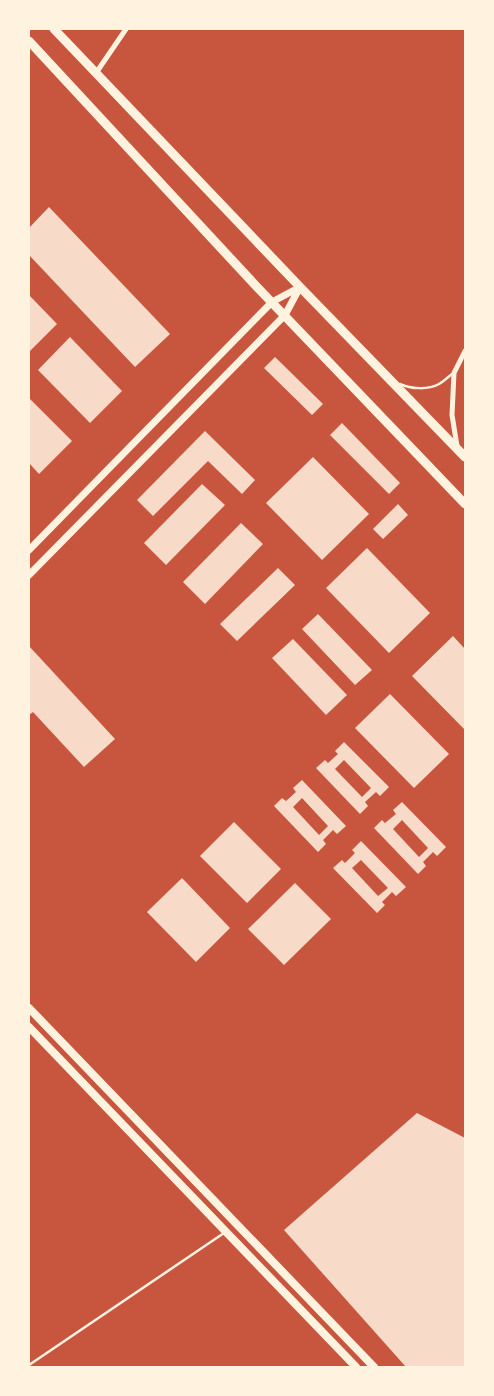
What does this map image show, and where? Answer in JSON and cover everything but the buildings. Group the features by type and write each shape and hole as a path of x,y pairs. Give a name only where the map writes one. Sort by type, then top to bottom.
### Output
{"main road":[{"path":"54,29 465,457"},
{"path":"29,41 272,302 465,504"},
{"path":"29,1008 374,1367"},
{"path":"29,1027 356,1367"}],"street":[{"path":"96,73 126,29"},
{"path":"29,550 272,302 300,287"},
{"path":"29,574 285,315 300,287"},
{"path":"458,449 452,415 454,373 465,351"}],"lane":[{"path":"391,381 406,387 421,388 438,385 454,373"},
{"path":"29,1365 226,1232"}]}
